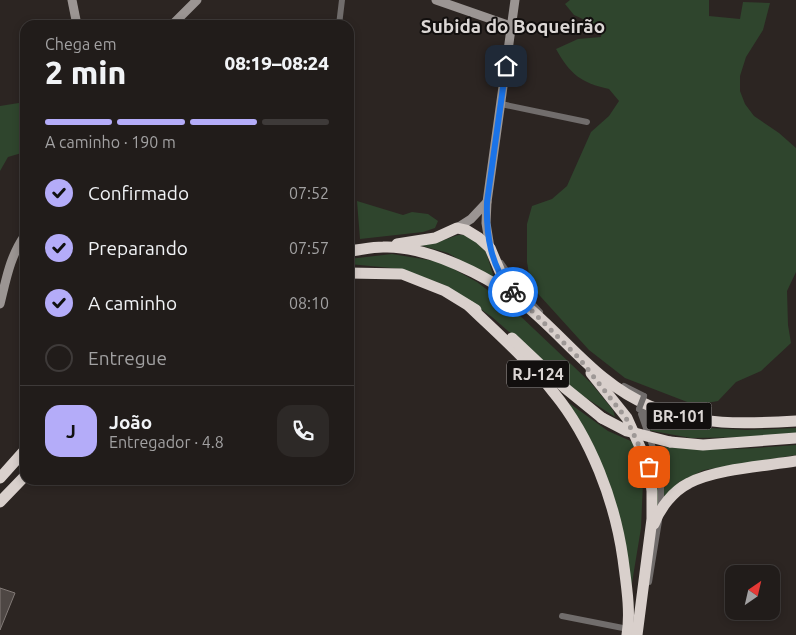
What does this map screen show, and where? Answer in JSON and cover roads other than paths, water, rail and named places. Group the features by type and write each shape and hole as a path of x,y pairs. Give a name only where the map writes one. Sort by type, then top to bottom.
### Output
{"highway":[{"path":"383,246 435,238 457,228 473,233 490,248 504,281 524,304"},
{"name":"BR-101","path":"354,250 383,246 410,249 459,264 524,304 579,358 617,387 649,406 676,416 708,422 748,424 796,421"},
{"name":"BR-101","path":"354,273 402,274 445,290 506,332 565,388 602,418 627,431 670,442 703,445 796,438"},
{"name":"RJ-124","path":"469,306 534,369 555,393 566,407 592,454 611,502 619,534 633,633"},
{"name":"RJ-124","path":"579,358 626,418 649,467 652,491 650,535 633,633"},
{"path":"0,470 20,449"},
{"path":"0,478 20,456"},
{"name":"RJ-124","path":"650,535 661,510 688,483 712,475 796,461"},
{"path":"0,502 20,481"}],"main road":[{"path":"72,0 76,20"},
{"path":"177,20 197,0"},
{"path":"436,0 511,26"},
{"path":"490,248 486,223 487,202 515,0"},
{"path":"457,228 470,219 487,202"},
{"path":"0,304 12,260 20,243"}],"street":[{"path":"340,20 342,0"},
{"path":"500,104 587,122"},
{"path":"490,248 524,295 572,345 622,386 644,396 639,409 663,421 641,414 658,462 661,478 661,510 633,633 562,616"}],"district":[{"name":"Subida do Boqueirão","path":"513,26"}]}
